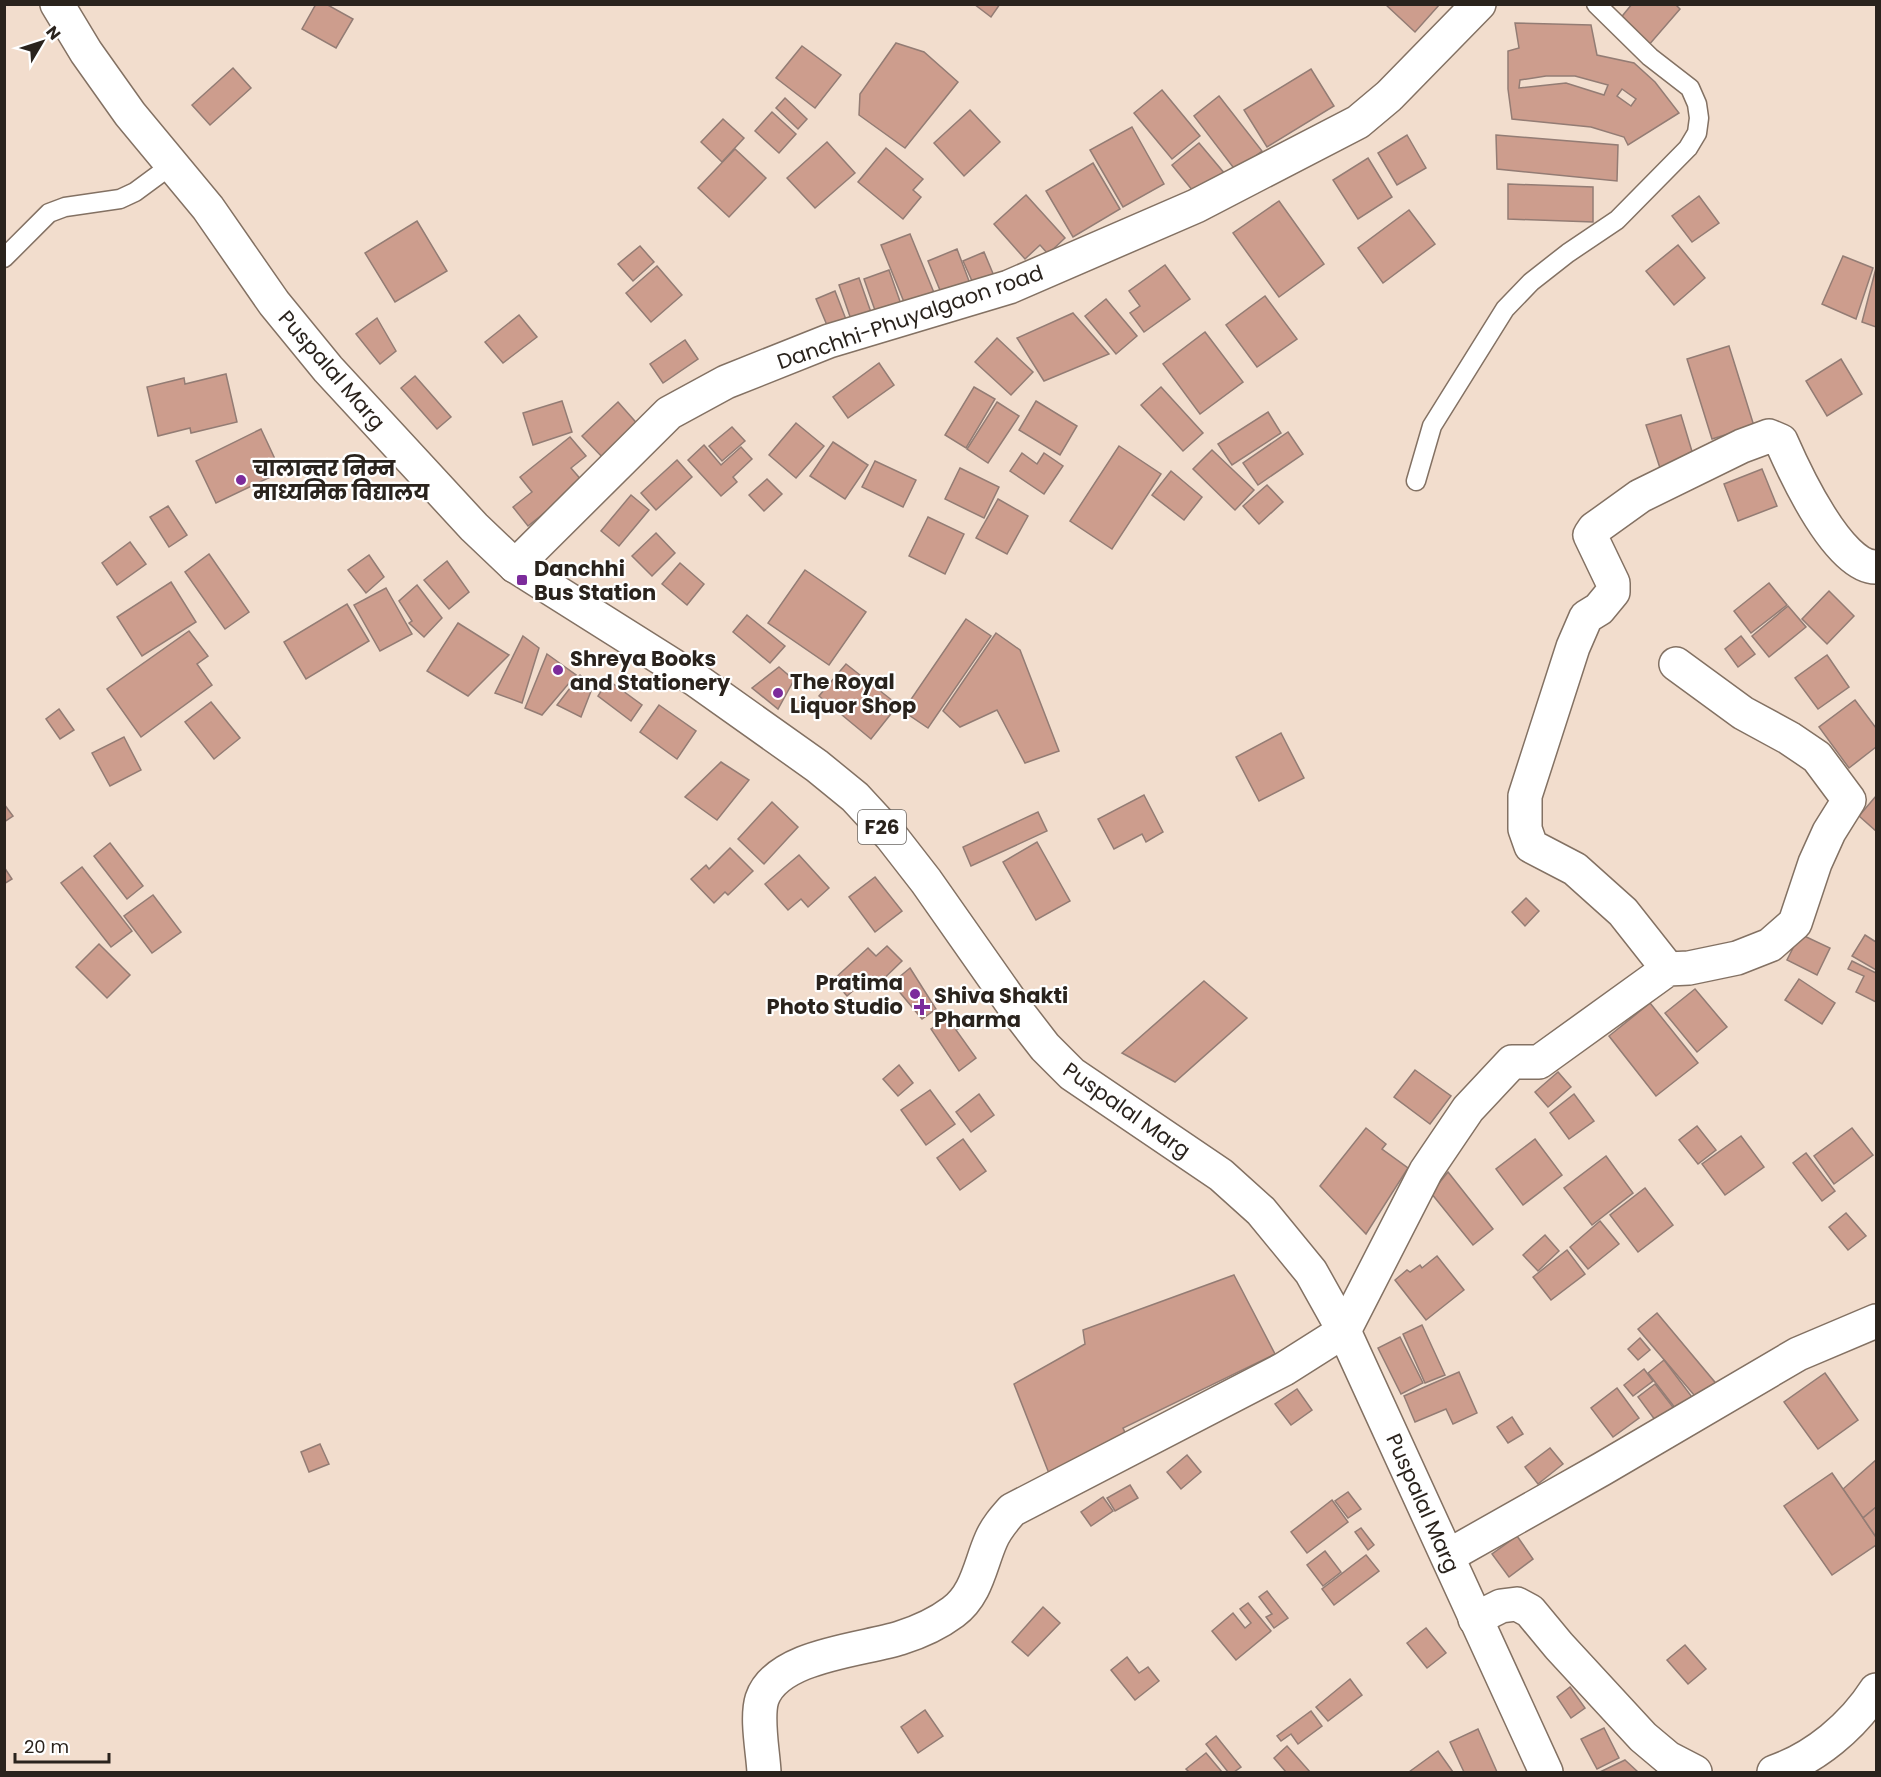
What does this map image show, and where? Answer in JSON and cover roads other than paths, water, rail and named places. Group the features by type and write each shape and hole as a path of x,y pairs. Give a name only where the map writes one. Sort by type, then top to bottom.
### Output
{"street":[{"name":"Puspalal Marg","path":"57,4 86,52 130,114 208,208 274,303 328,369 433,484 515,566 696,680 817,766 855,797 891,836 926,881 1045,1047 1072,1074 1221,1175 1261,1211 1311,1272 1344,1331 1546,1773"},
{"name":"Danchhi-Phuyalgaon road","path":"515,566 669,414 726,382 819,345 1009,287 1196,206 1358,122 1389,96 1479,4"},
{"path":"1668,969 1623,912 1575,869 1532,846 1525,829 1525,796 1573,647 1586,617 1599,609 1613,592 1612,583 1590,535 1594,529 1640,496 1742,446 1769,436 1781,441 1790,462 1829,532 1856,560 1868,567 1876,567"},
{"path":"764,1773 760,1712 762,1698 782,1675 815,1659 900,1638 941,1620 967,1599 978,1580 991,1540 999,1525 1012,1510 1284,1369 1344,1331 1425,1171 1468,1108 1512,1062 1539,1062 1668,969 1689,968 1737,958 1770,945 1795,923 1815,863 1829,832 1849,801 1817,757 1789,738 1743,713 1676,664"},
{"path":"1448,1556 1798,1354 1876,1321"},
{"path":"1475,1620 1501,1606 1517,1604 1530,1611 1643,1737 1668,1758 1695,1773"},
{"path":"1774,1773 1819,1749 1852,1722 1876,1690"}],"lane":[{"path":"1416,481 1432,426 1505,309 1531,282 1568,253 1617,220 1688,148 1697,133 1699,118 1697,104 1690,88 1650,57 1596,4"},
{"path":"4,258 49,213 65,207 120,199 135,192 173,164"}],"place":[{"name":"चालान्तर निम्न माध्यमिक विद्यालय","path":"241,480"},
{"name":"Danchhi Bus Station","path":"522,580"},
{"name":"Shreya Books and Stationery","path":"558,670"},
{"name":"The Royal Liquor Shop","path":"778,693"},
{"name":"Pratima Photo Studio","path":"915,994"},
{"name":"Shiva Shakti Pharma","path":"922,1007"}]}
